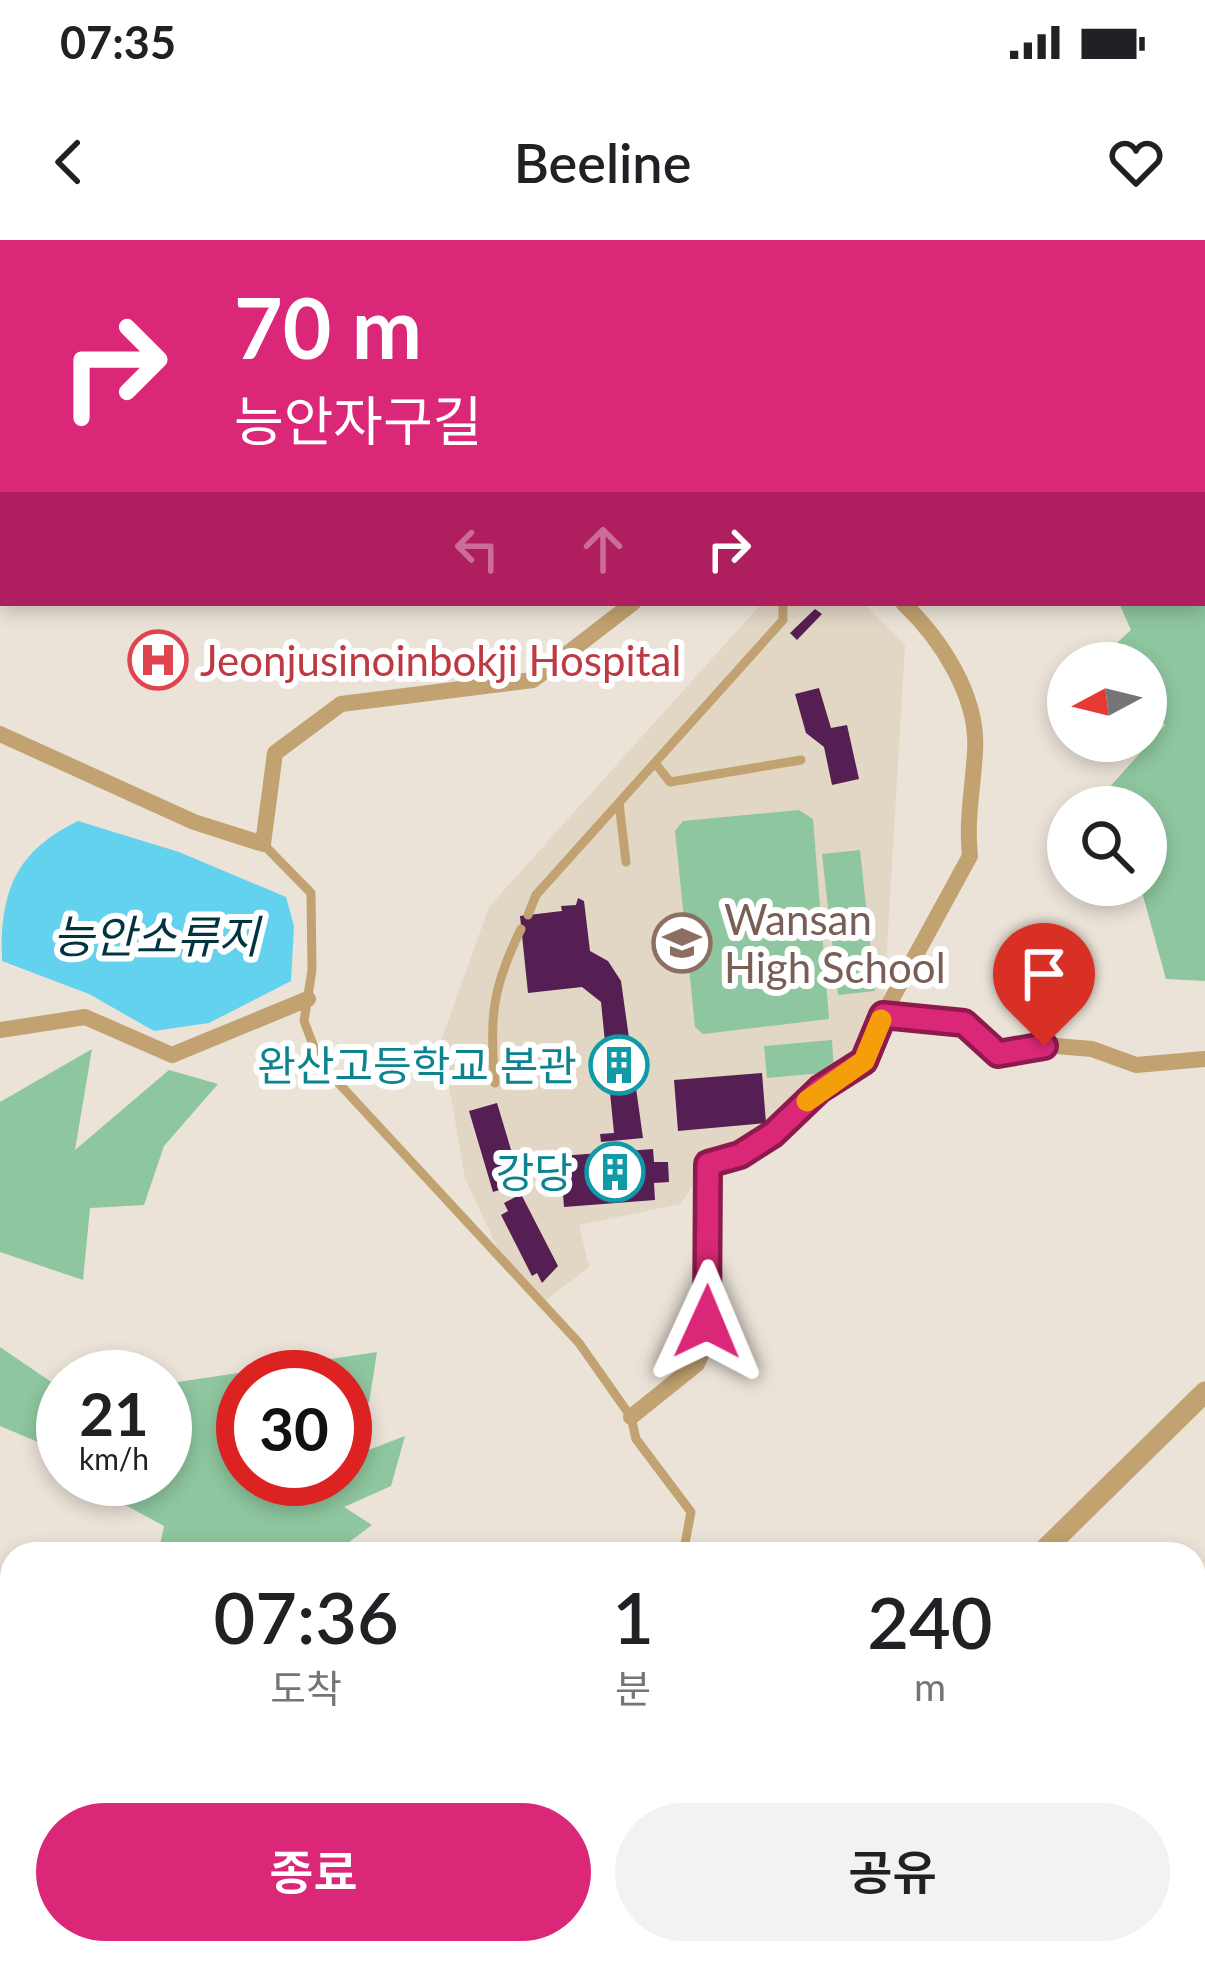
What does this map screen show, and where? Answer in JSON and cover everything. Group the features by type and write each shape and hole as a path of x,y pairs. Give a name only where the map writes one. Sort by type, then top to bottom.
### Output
{"street":[{"path":"0,734 194,822 263,844 275,753 341,704 533,680 629,606"},
{"path":"631,1417 698,1364 706,1343 708,1164 740,1155 773,1134 820,1089 864,1061 883,1015 970,856 967,826 976,747 970,713 941,643 906,606"},
{"path":"0,1030 86,1017 172,1055 308,999"},
{"path":"883,1015 964,1023 998,1054 1044,1046 1092,1049 1136,1066 1205,1059"},
{"path":"1052,1542 1205,1392"}],"lane":[{"path":"528,915 536,895 783,620 783,606"},
{"path":"655,763 670,782 801,760"},
{"path":"620,803 626,862"},
{"path":"263,844 311,893 304,1021 320,1063 579,1343 631,1417 636,1439 691,1512 685,1542"},
{"path":"495,1084 490,1023 497,978 521,929"}],"shaded area":[{"name":"Wansan High School","path":"759,606 866,606 905,645 883,1015 857,1066 788,1119 708,1164 680,1204 579,1225 589,1267 541,1304 509,1273 465,1178 441,1041 489,907"}],"green space":[{"path":"1120,606 1205,606 1205,981 1166,979 1146,906 1167,906 1167,786 1111,786 1132,762 1167,762 1167,642 1118,642 1131,630"},
{"path":"799,810 813,819 829,1019 703,1034 695,1027 675,831 683,821"},
{"path":"860,850 875,991 838,995 822,854"},
{"path":"832,1040 834,1072 767,1078 764,1046"},
{"path":"92,1049 75,1150 169,1070 218,1084 164,1146 144,1205 90,1208 83,1280 0,1252 0,1102"},
{"path":"0,1347 36,1372 36,1441 0,1426"},
{"path":"216,1376 216,1506 346,1506 372,1525 349,1542 161,1542 164,1526 127,1506 192,1506 192,1380"},
{"path":"405,1436 391,1486 372,1494 372,1449"}],"water":[{"name":"능안소류지","path":"78,821 179,852 286,897 294,926 291,981 209,1023 154,1031 89,994 2,961 4,914 16,876 39,846"}],"building":[{"path":"815,609 822,614 797,640 790,633"},
{"path":"819,688 831,728 847,725 859,779 832,785 824,747 806,733 795,694"},
{"name":"완산고등학교 본관","path":"578,898 584,901 590,951 608,961 621,981 643,1138 601,1142 600,1134 614,1133 601,1002 582,987 528,993 520,916 562,911 561,906 576,905"},
{"path":"762,1073 766,1123 678,1131 674,1080"},
{"path":"497,1103 521,1183 493,1192 469,1111"},
{"name":"강당","path":"653,1149 654,1162 668,1162 669,1182 654,1183 655,1200 564,1207 560,1156"},
{"path":"521,1194 558,1266 542,1283 537,1273 532,1276 501,1215 508,1211 504,1203"}],"slow traffic":[{"path":"807,1101 864,1061 881,1020"}],"place":[{"name":"Jeonjusinoinbokji Hospital","path":"158,660"},
{"name":"Wansan High School","path":"682,943"},
{"name":"완산고등학교 본관","path":"619,1065"},
{"name":"강당","path":"615,1172"}],"route":[{"path":"707,1322 708,1164 740,1155 773,1134 820,1089 864,1061 883,1015 964,1023 998,1054 1044,1046"}]}
